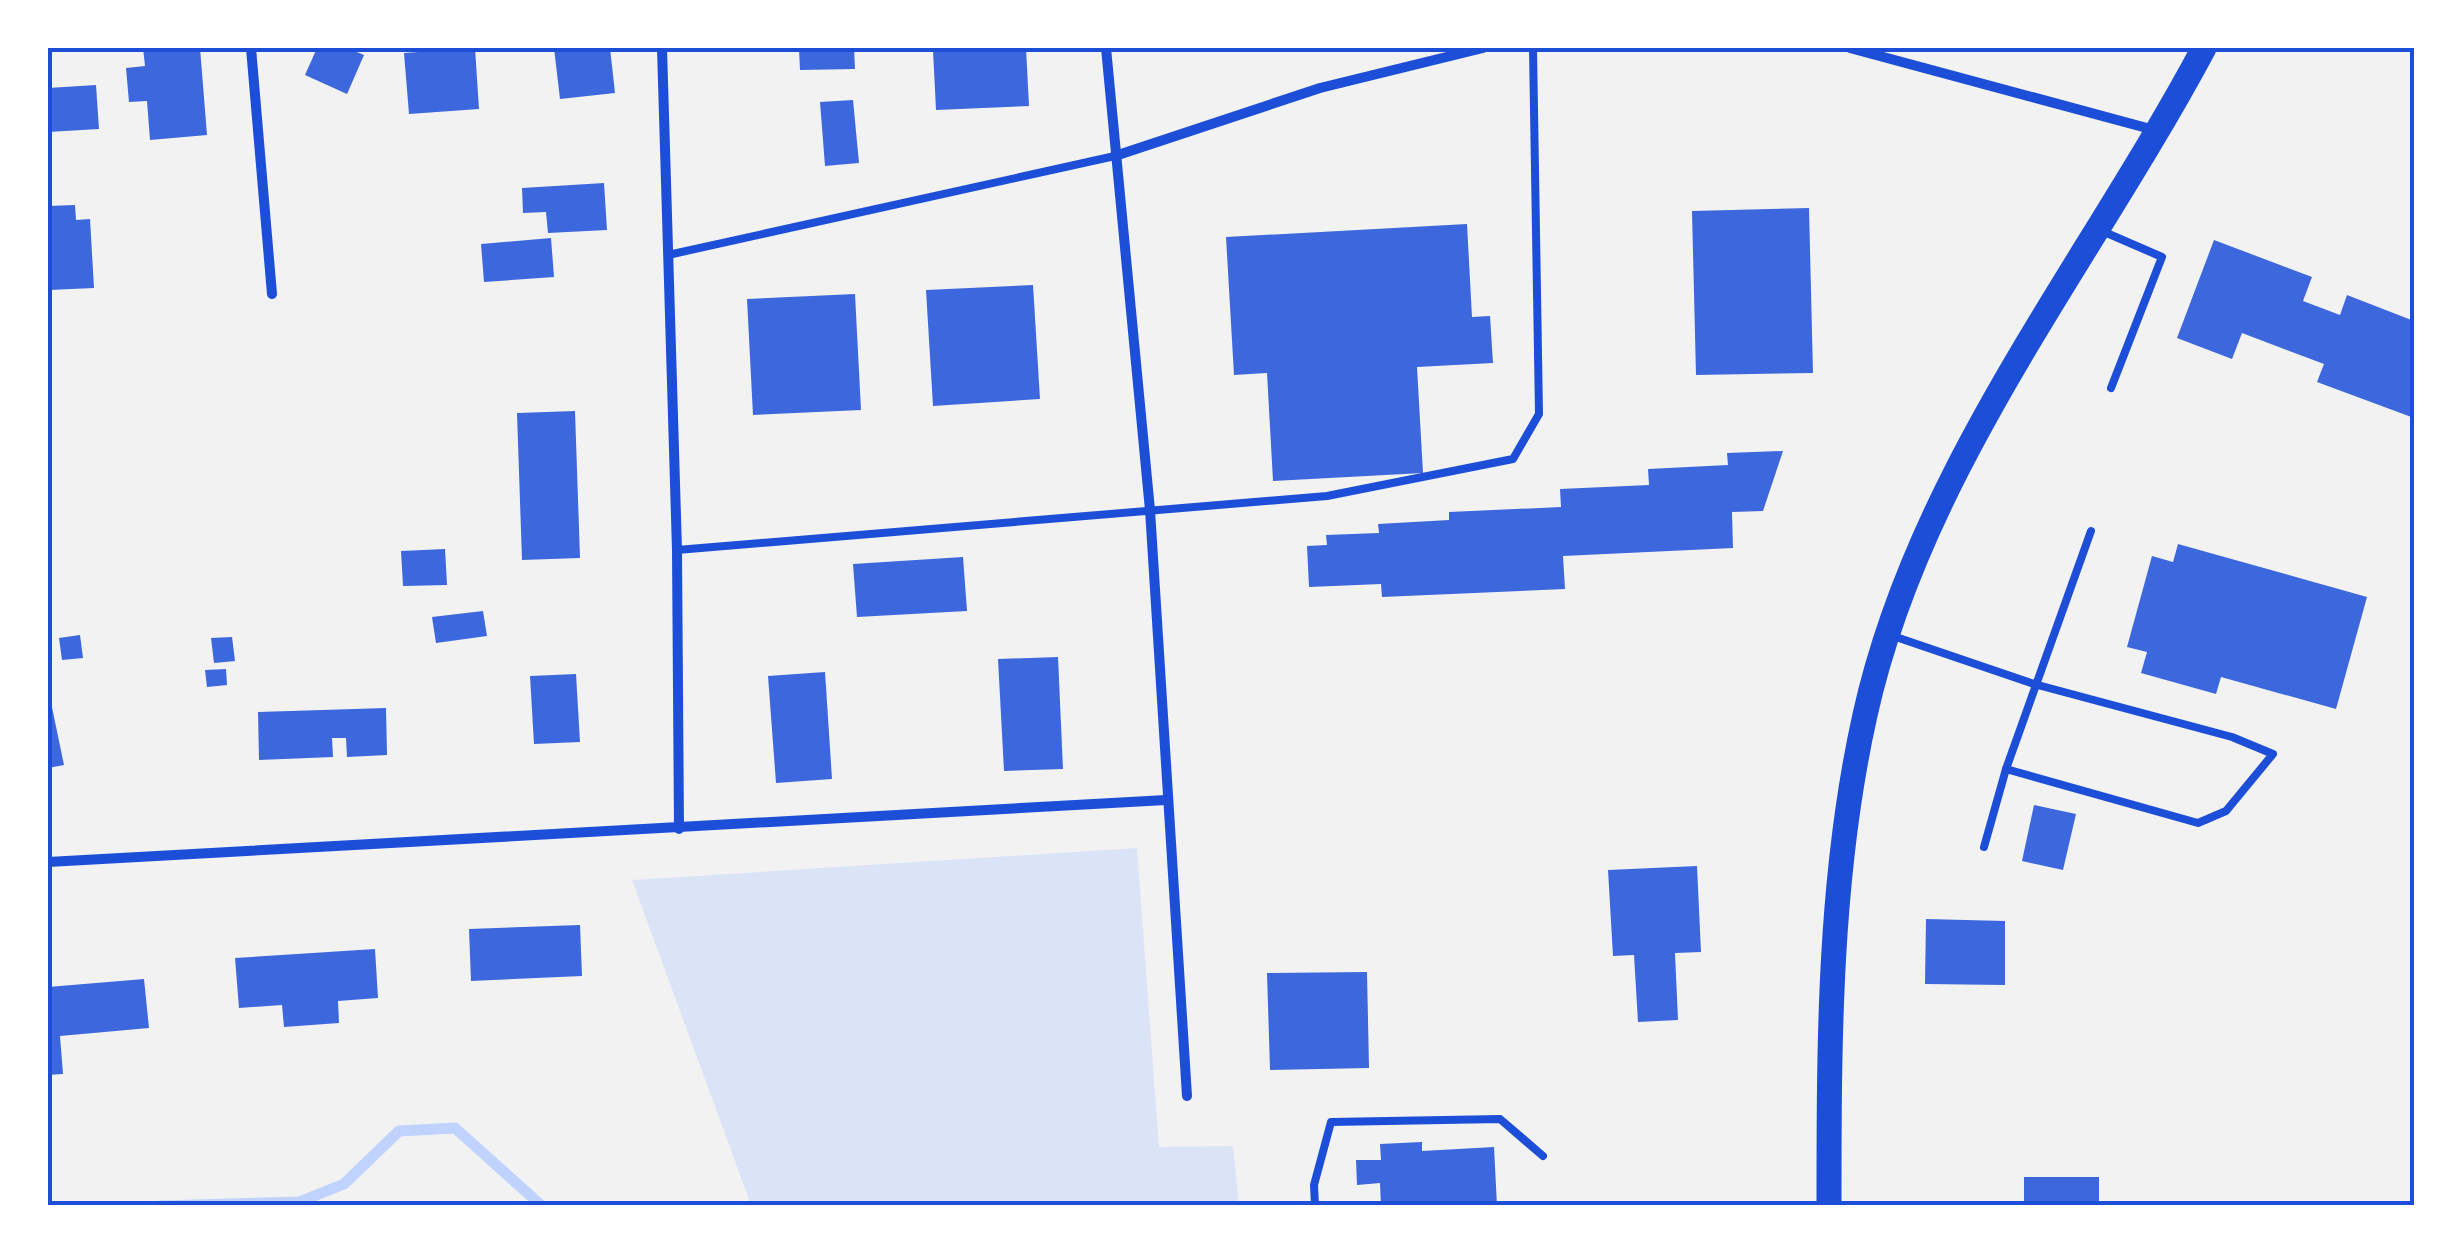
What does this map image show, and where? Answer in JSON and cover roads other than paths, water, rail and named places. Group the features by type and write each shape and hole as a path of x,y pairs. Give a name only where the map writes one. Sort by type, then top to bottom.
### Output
{"main road":[{"path":"1829,1206 1832,963 1842,841 1865,712 1889,634 1934,522 1969,452 2159,132 2204,48"}],"street":[{"path":"251,48 272,294"},
{"path":"662,48 677,550 680,829"},
{"path":"1106,48 1150,510 1187,1096"},
{"path":"1114,156 1320,88 1483,48"},
{"path":"1850,48 2159,132"},
{"path":"48,862 1166,800"}],"lane":[{"path":"677,550 1327,496 1513,459 1539,414 1533,48"},
{"path":"668,255 1114,156"},
{"path":"2099,229 2162,257 2110,388"},
{"path":"1984,846 2034,684 2092,531"},
{"path":"1889,634 2034,684 2232,737 2273,754 2226,810 2198,823 2006,768"},
{"path":"1315,1206 1314,1186 1331,1122 1500,1119 1543,1156"}],"waterway":[{"path":"160,1206 299,1202 344,1184 399,1131 455,1128 542,1206"}]}
